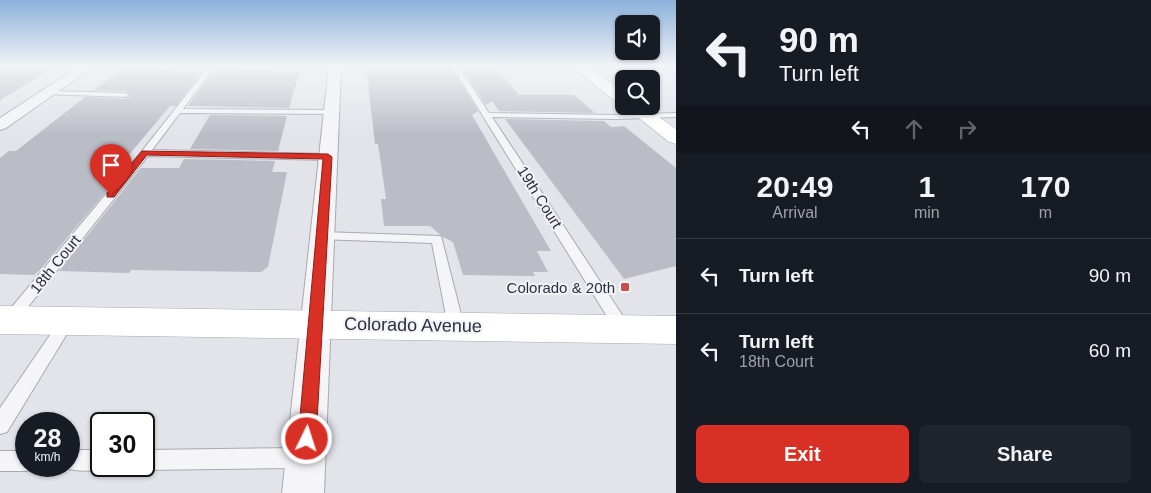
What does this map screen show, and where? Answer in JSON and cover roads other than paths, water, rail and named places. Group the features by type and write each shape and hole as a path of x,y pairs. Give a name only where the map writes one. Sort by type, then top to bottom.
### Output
{"main road":[{"path":"644,115 676,138"},
{"name":"Colorado Avenue","path":"5,320 314,323 676,330"}],"street":[{"path":"0,125 53,89"},
{"path":"303,493 314,323 333,89"}],"lane":[{"name":"18th Court","path":"5,320 145,153 194,89"},
{"name":"19th Court","path":"470,89 623,329"},
{"path":"48,92 125,95"},
{"path":"177,111 331,112"},
{"path":"660,113 676,115"},
{"path":"488,115 615,117 623,115"},
{"path":"145,153 328,157"},
{"path":"322,236 437,240 456,326"},
{"path":"0,425 68,320"},
{"path":"155,460 306,458"},
{"path":"0,461 15,461"}],"place":[{"name":"Colorado & 20th","path":"625,287"}]}
